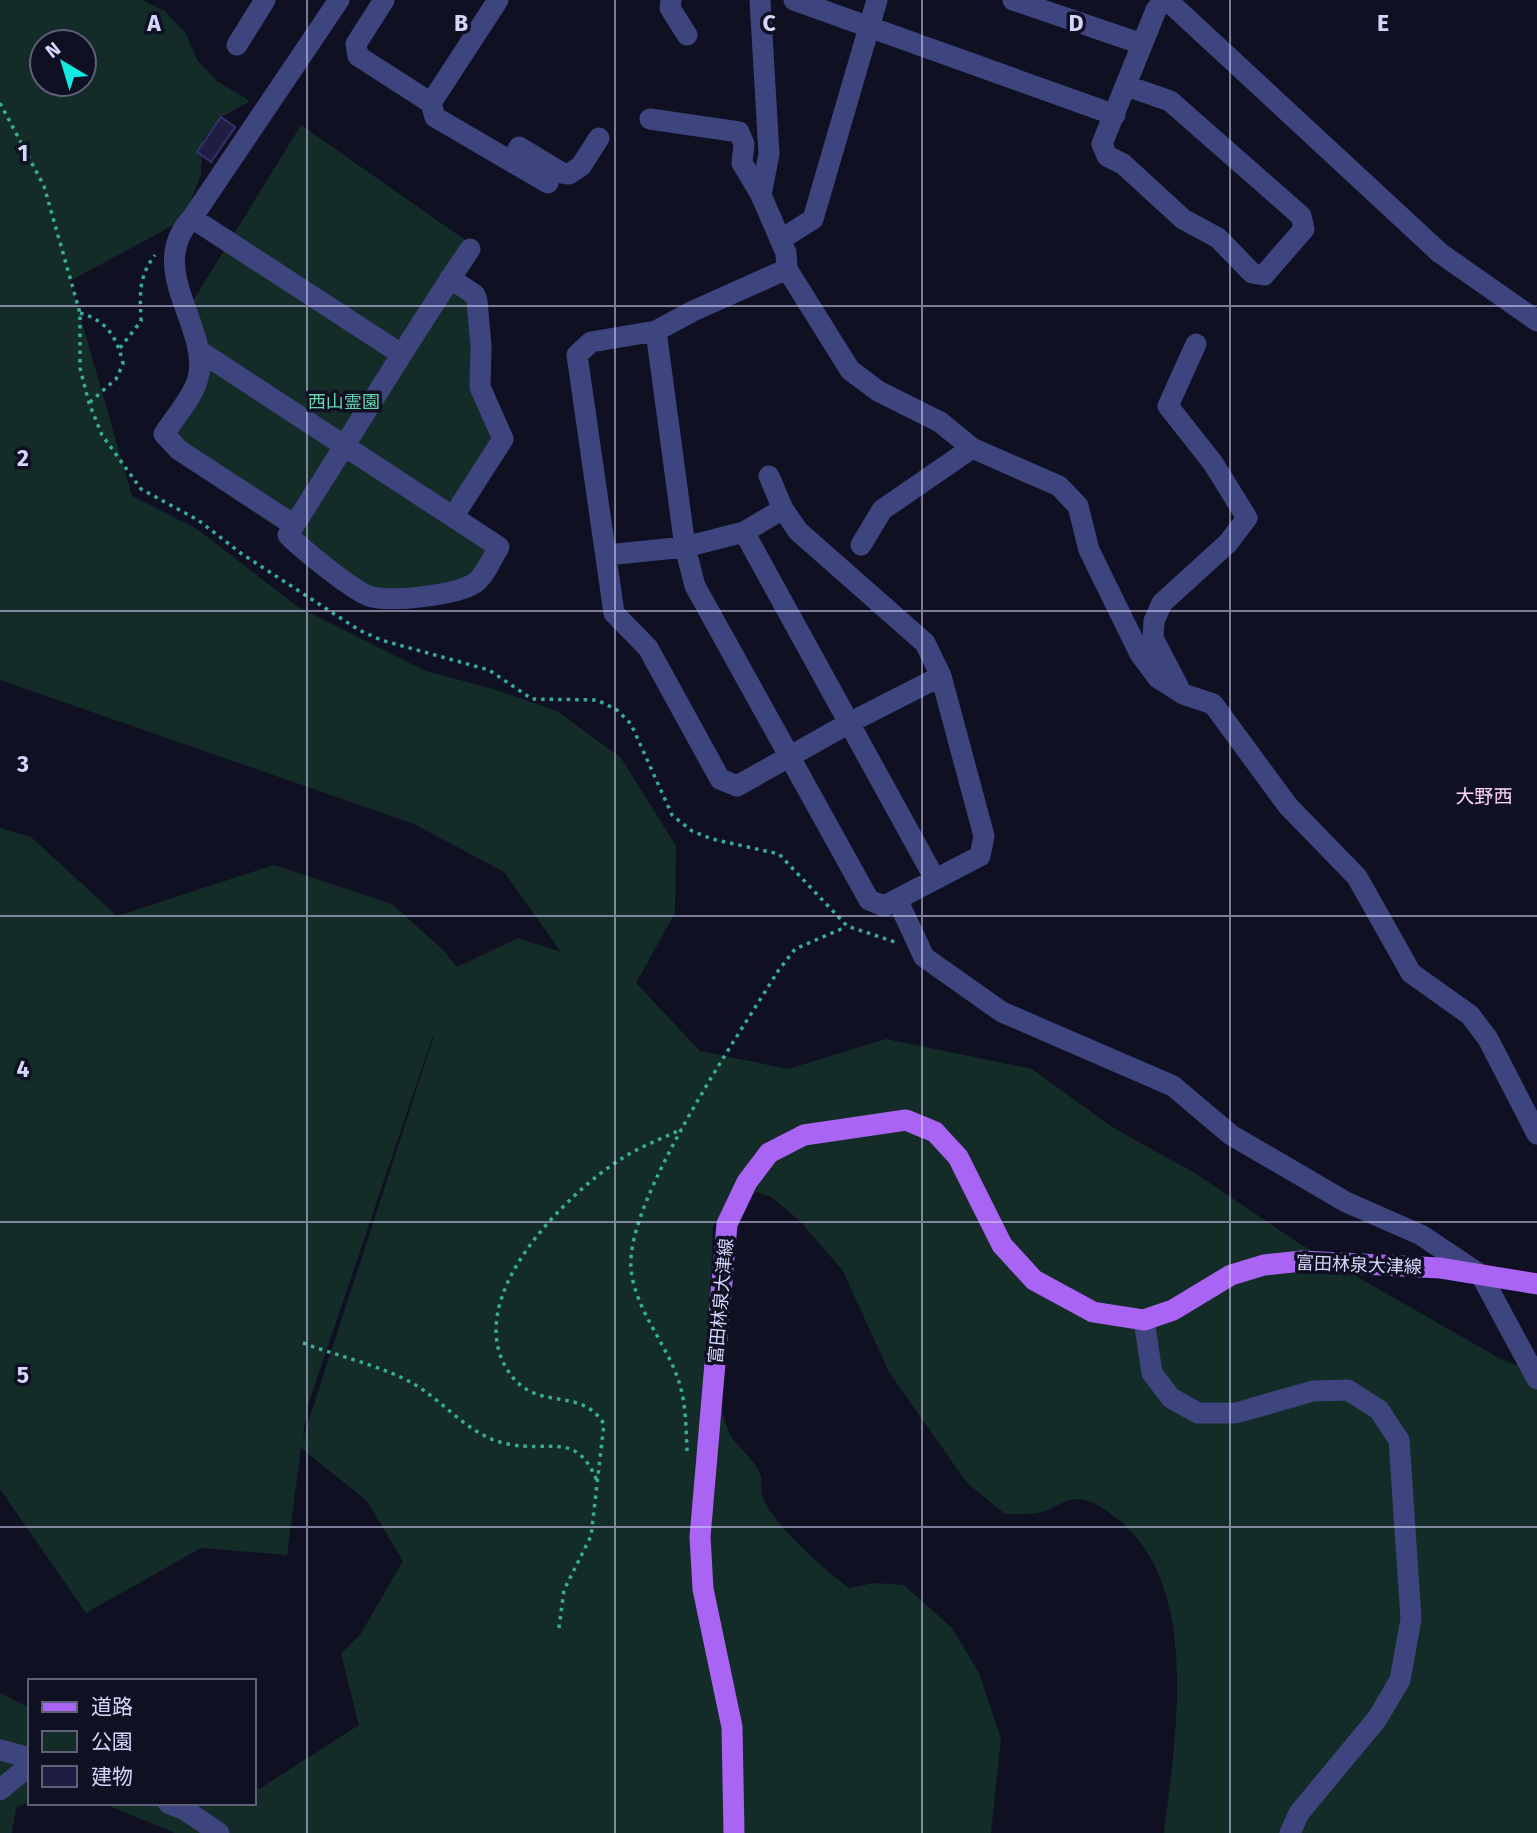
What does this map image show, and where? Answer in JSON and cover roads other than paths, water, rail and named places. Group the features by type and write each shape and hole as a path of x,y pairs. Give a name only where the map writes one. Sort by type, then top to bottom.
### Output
{"main road":[{"name":"富田林泉大津線","path":"734,1833 732,1727 703,1589 700,1537 727,1224 747,1182 769,1153 804,1135 906,1120 935,1132 958,1157 1002,1245 1034,1280 1093,1312 1144,1320 1173,1310 1231,1275 1264,1265 1302,1261 1440,1268 1537,1284"}],"street":[{"path":"294,524 179,450 164,434 198,379 198,351 184,309 174,246 180,230 192,218 340,0"},
{"path":"384,0 356,44 358,56 431,103 435,117 548,183"},
{"path":"431,103 498,0"},
{"path":"671,0 670,8 687,35"},
{"path":"760,0 769,154 761,195"},
{"path":"794,0 1115,115"},
{"path":"780,240 813,219 877,0"},
{"path":"1013,0 1142,44"},
{"path":"1126,86 1170,101 1301,216 1304,229 1264,275 1252,273 1218,238 1183,219 1123,164 1107,156 1102,145 1156,10 1166,0 1440,253 1537,321"},
{"path":"237,44 258,3"},
{"path":"650,119 674,133 739,132 744,144 743,163 761,195 786,253 788,269 850,370 878,391 940,422 972,449 1059,486 1078,506 1089,550 1140,654 1158,678 1183,694 1213,704 1288,806 1357,877 1411,974 1470,1015 1488,1039 1537,1134"},
{"path":"512,162 519,147 562,173 569,174 581,166 598,138"},
{"path":"192,218 401,354"},
{"path":"198,351 344,444 499,547 477,582 432,596 369,596 302,549 288,535 294,524 344,444 401,354 470,249"},
{"path":"788,269 693,310 656,331 591,342 577,355 614,613 648,648 720,779 737,786 850,722 941,676"},
{"path":"450,278 475,295 481,346 481,387 503,439 453,517"},
{"path":"656,331 685,547 695,586 869,900 884,906 980,856 984,836 941,676 925,643 798,531 783,509 769,476"},
{"path":"1183,694 1153,638 1154,621 1162,603 1228,543 1247,518 1213,463 1168,406 1196,344"},
{"path":"861,545 882,510 972,449"},
{"path":"607,555 685,547 744,532 783,509"},
{"path":"744,532 935,878"},
{"path":"897,899 924,957 1002,1012 1172,1086 1231,1135 1346,1202 1421,1236 1481,1275 1537,1379"},
{"path":"1144,1320 1152,1373 1171,1398 1198,1413 1236,1413 1313,1391 1348,1390 1379,1410 1399,1440 1411,1619 1400,1680 1377,1719 1299,1813 1290,1833"},
{"path":"0,1750 28,1757"},
{"path":"0,1790 28,1767"},
{"path":"173,1805 219,1833"}],"district":[{"name":"大野西","path":"1484,796"}],"park label":[{"name":"西山霊園","path":"344,402"}]}
